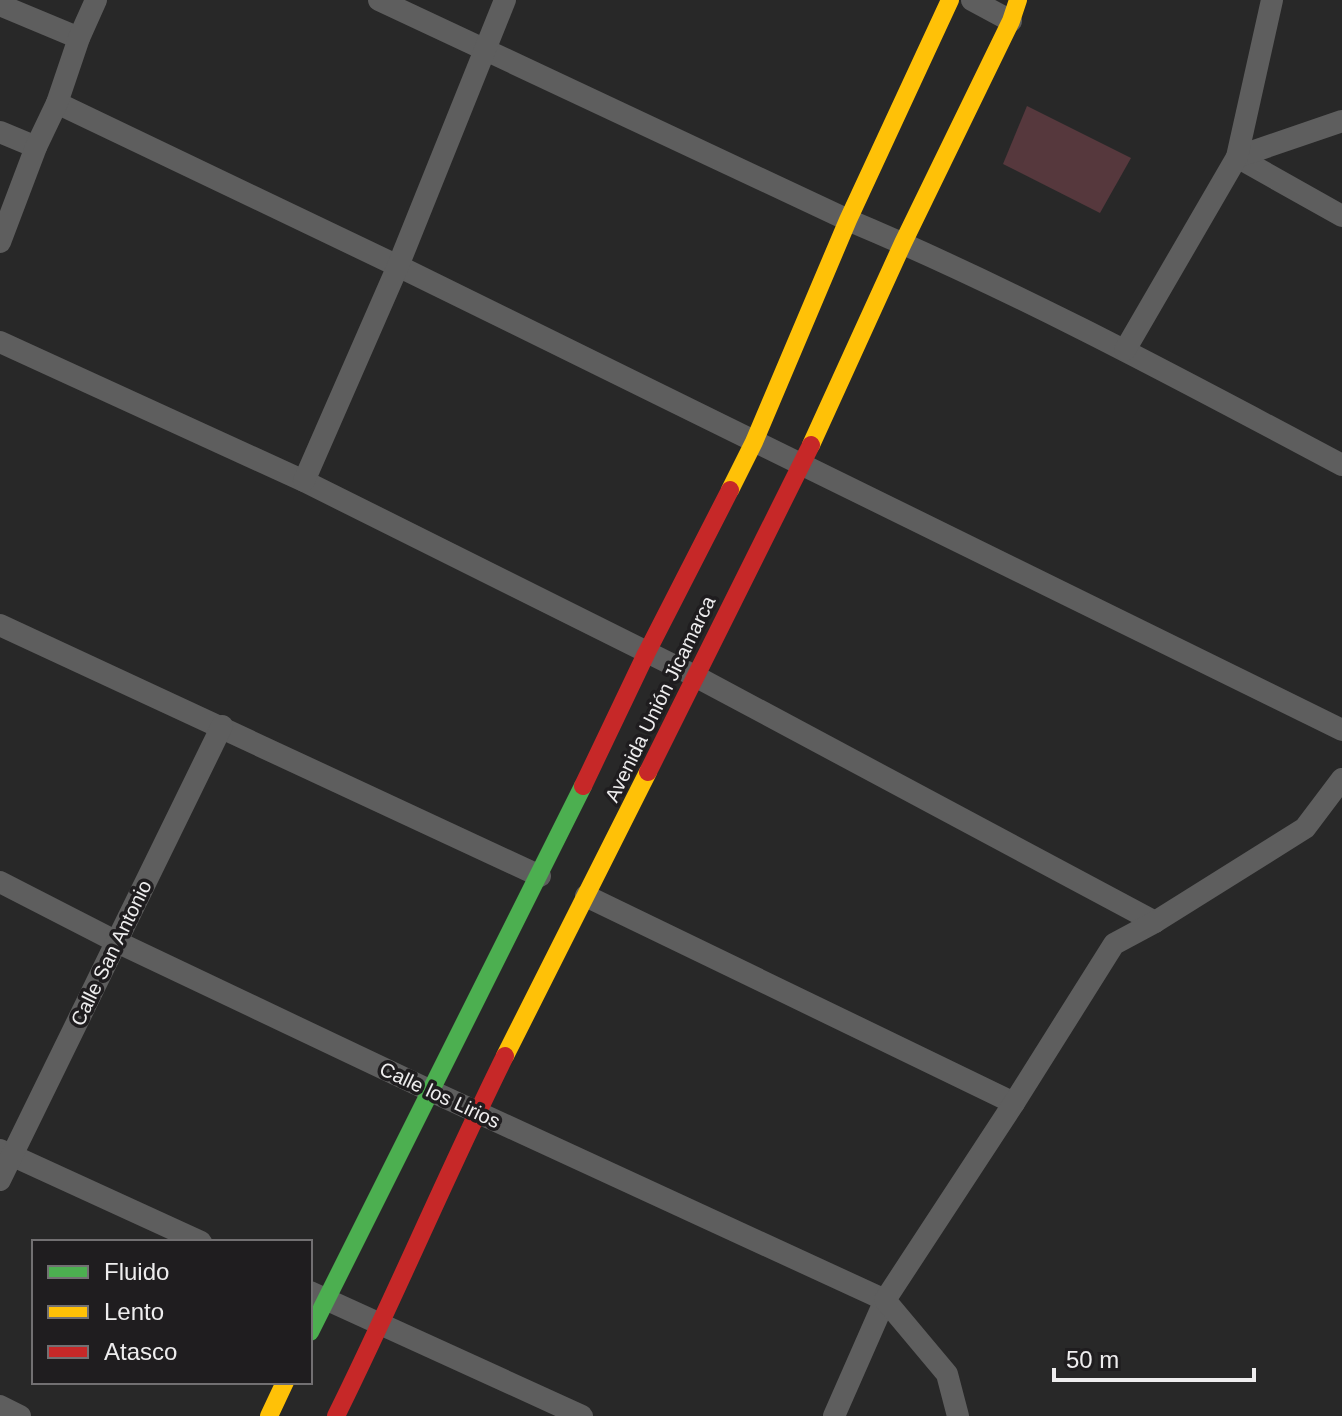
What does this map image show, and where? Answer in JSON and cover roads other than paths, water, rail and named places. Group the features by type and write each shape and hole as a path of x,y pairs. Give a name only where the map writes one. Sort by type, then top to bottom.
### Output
{"main road":[{"name":"Avenida Unión Jicamarca","path":"312,1323 318,1295 431,1091 754,442 848,220 950,0"},
{"name":"Avenida Unión Jicamarca","path":"336,1416 382,1324 478,1111 802,465 1014,10"},
{"path":"269,1416 284,1384"}],"street":[{"path":"0,242 96,0"},
{"path":"379,0 903,243 1125,350 1342,465"},
{"path":"304,481 398,266 505,0"},
{"path":"972,0 1014,10"},
{"path":"1125,350 1237,157 1272,0"},
{"path":"0,5 79,38"},
{"path":"57,103 398,266 1342,730"},
{"path":"1237,157 1342,121"},
{"path":"0,132 36,147"},
{"path":"1237,157 1342,216"},
{"path":"0,342 304,481 695,676 1155,922"},
{"path":"0,625 540,876"},
{"name":"Calle San Antonio","path":"0,1180 6,1153 117,942 222,726"},
{"path":"834,1416 885,1300 1114,944 1155,922 1305,828 1342,779"},
{"name":"Calle los Lirios","path":"0,882 117,942 431,1091 885,1300"},
{"path":"586,896 1014,1103"},
{"path":"6,1153 197,1240"},
{"path":"318,1295 582,1416"},
{"path":"885,1300 947,1374 958,1416"},
{"path":"0,1406 20,1416"}]}
